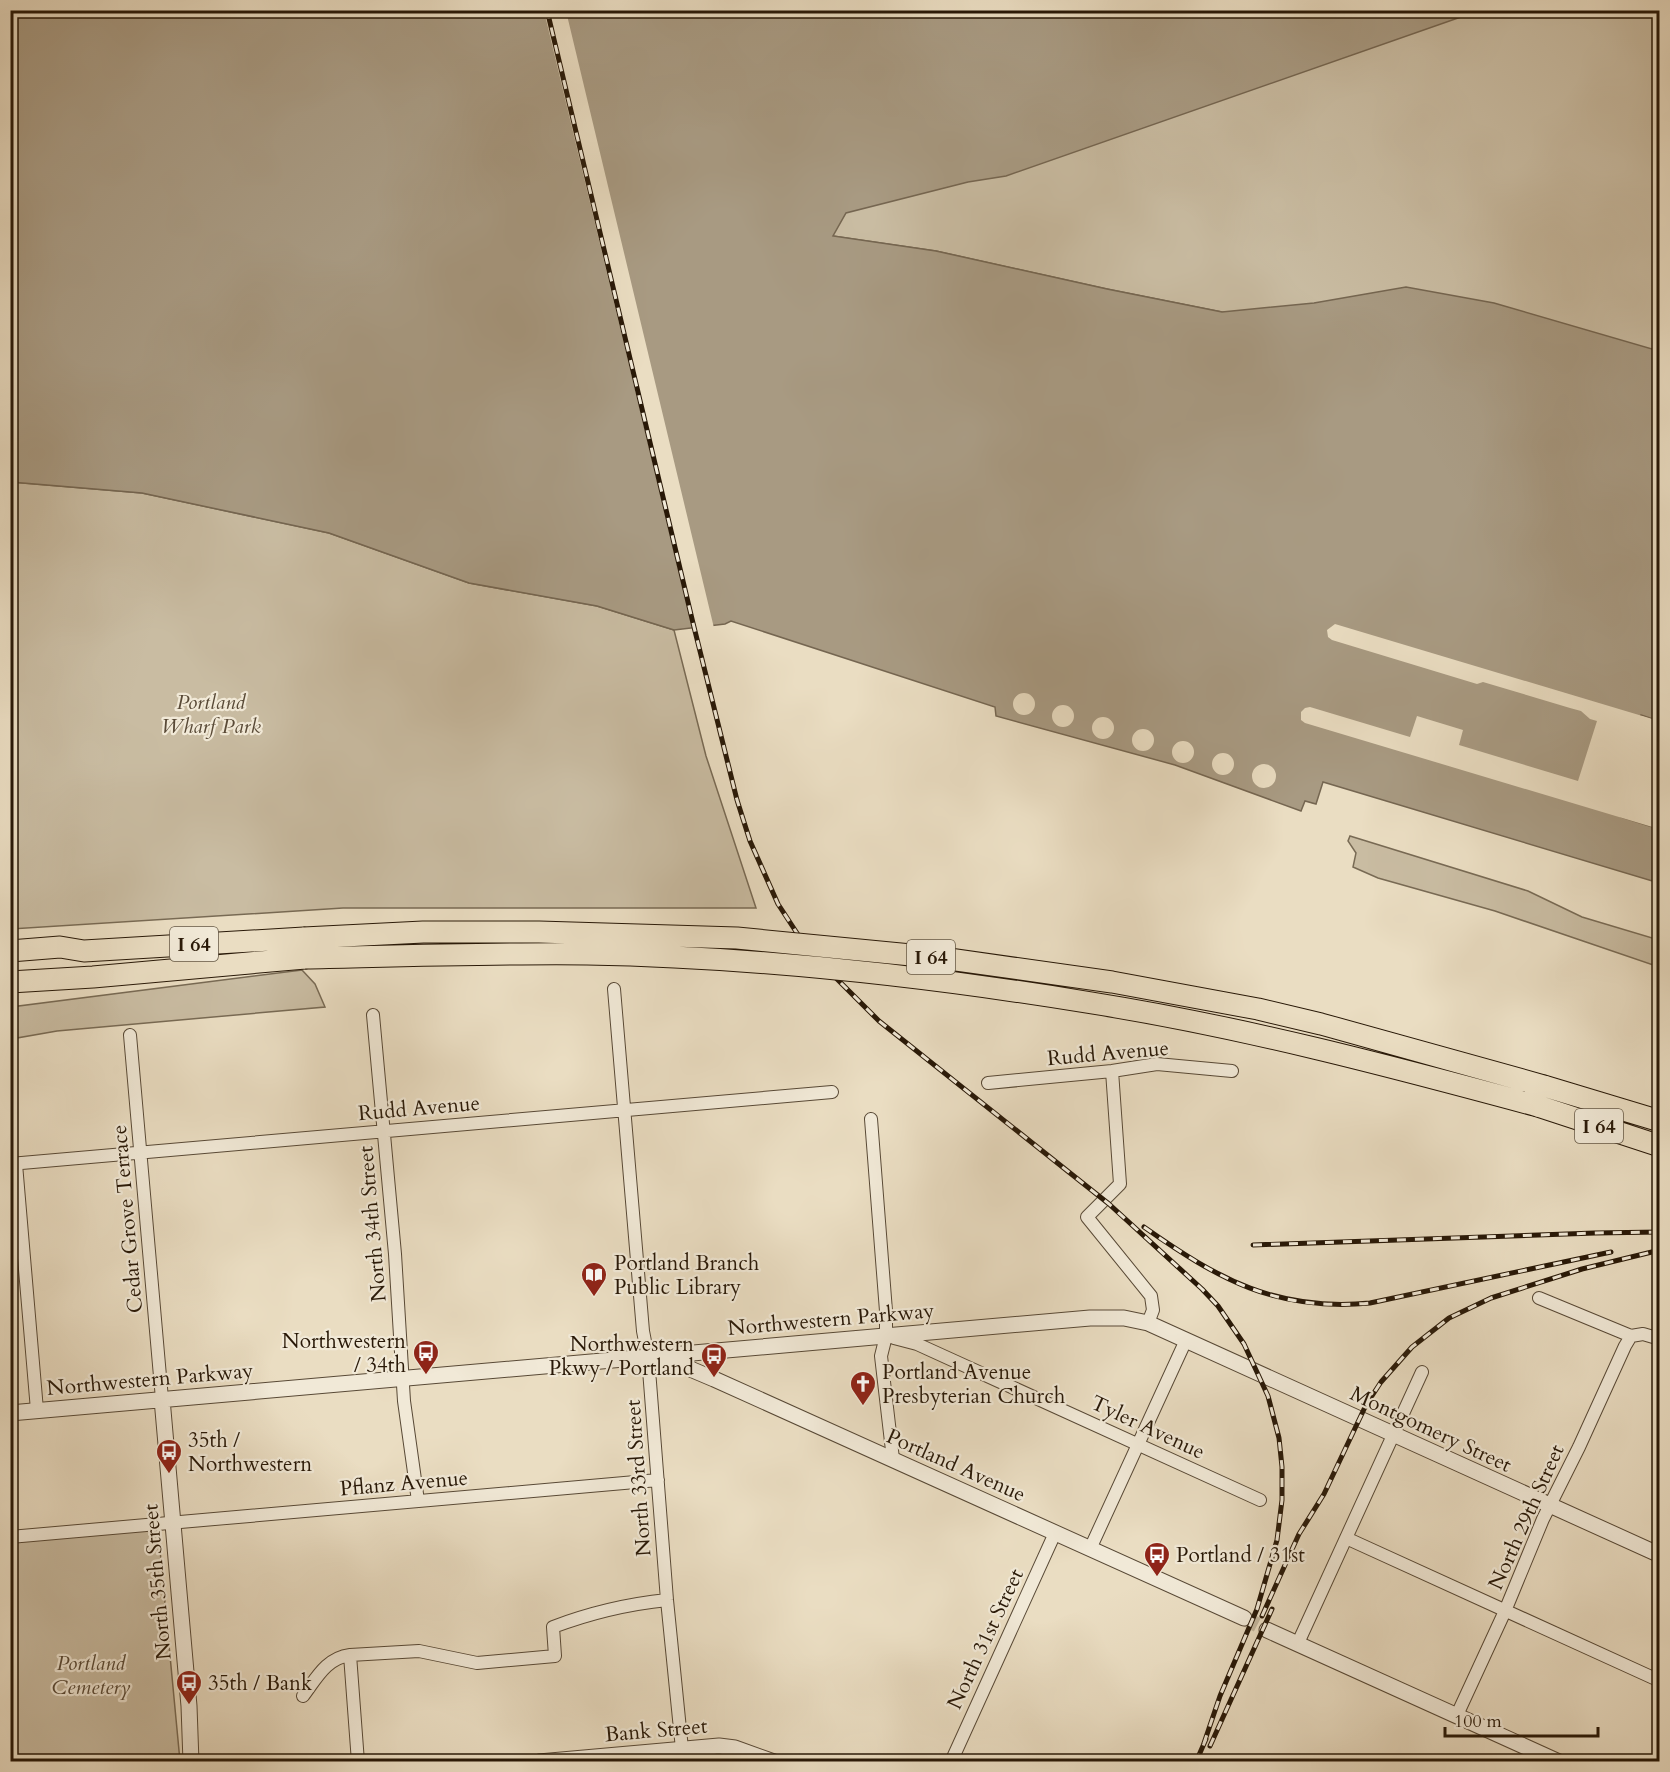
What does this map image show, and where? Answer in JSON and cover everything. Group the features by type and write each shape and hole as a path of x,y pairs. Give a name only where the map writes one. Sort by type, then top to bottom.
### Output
{"highway":[{"name":"I 64","path":"10,982 93,977 423,932 538,932 737,938 942,958 1112,982 1258,1010 1332,1027 1659,1120"},
{"name":"I 64","path":"10,951 60,947 84,951 170,945 304,948 412,955 588,954 769,964 920,979 1092,1003 1245,1032 1368,1060 1538,1106 1659,1146"},
{"path":"10,976 170,945"},
{"path":"10,962 61,958 84,951"},
{"path":"10,996 93,977"}],"street":[{"name":"North 33rd Street","path":"614,990 682,1749"},
{"name":"North 34th Street","path":"373,1015 403,1378 418,1501"},
{"name":"Cedar Grove Terrace","path":"130,1035 162,1399"},
{"name":"Rudd Avenue","path":"988,1083 1112,1071 1157,1064 1232,1071"},
{"path":"1112,1071 1120,1184 1086,1217 1151,1296 1153,1310 1148,1323"},
{"name":"Rudd Avenue","path":"13,1164 832,1092"},
{"path":"871,1119 886,1336 881,1356 893,1459"},
{"path":"13,1164 37,1410"},
{"path":"1539,1298 1631,1336 1642,1334 1659,1339"},
{"name":"Northwestern Parkway","path":"10,1413 1090,1318 1124,1318 1148,1323 1186,1340"},
{"name":"Tyler Avenue","path":"886,1336 917,1344 1260,1500"},
{"name":"North 29th Street","path":"1457,1715 1505,1611 1549,1505 1631,1336"},
{"path":"1090,1549 1186,1340"},
{"name":"Montgomery Street","path":"1186,1340 1659,1555"},
{"name":"Portland Avenue","path":"648,1357 688,1368 1244,1618"},
{"path":"1298,1643 1422,1372"},
{"name":"North 35th Street","path":"162,1399 189,1706 191,1761"},
{"name":"Pflanz Avenue","path":"10,1537 658,1480"},
{"name":"North 31st Street","path":"951,1761 1055,1533"},
{"path":"1346,1538 1659,1681"},
{"path":"303,1696 331,1661 350,1655 419,1651 477,1664 555,1656 554,1627 580,1617 638,1603 667,1600"},
{"path":"1267,1629 1550,1760"},
{"path":"350,1655 358,1761"},
{"name":"Bank Street","path":"539,1761 642,1757 682,1749 719,1746 735,1748 774,1761"}],"green space":[{"path":"1395,11 1659,11 1659,385 1222,312 936,251 833,236 799,209"},
{"name":"Portland Wharf Park","path":"11,482 142,493 329,533 469,583 597,606 674,630 706,756 756,908 343,908 11,929"},
{"path":"1350,836 1528,891 1582,917 1659,940 1659,967 1495,911 1378,878 1353,867 1356,853 1348,841"},
{"path":"302,970 315,984 325,1007 57,1031 11,1039 11,1007"},
{"name":"Portland Cemetery","path":"158,1529 180,1761 11,1762 11,1542"}],"shaded area":[{"path":"10,11 1478,11 1006,176 968,182 846,213 833,236 936,251 1222,312 1314,303 1406,287 1494,303 1659,351 1659,721 1641,715 1617,792 1621,817 1659,829 1659,883 1323,782 1316,804 1305,801 1301,811 1175,765 996,716 995,707 731,621 725,624 674,630 597,606 469,583 329,533 142,493 11,482"}],"pier":[{"path":"544,11 566,11 714,628 693,631"},
{"path":"1335,624 1659,721 1659,724 1642,719 1621,791 1630,795 1625,815 1660,826 1659,829 1305,723 1301,720 1301,712 1310,707 1410,737 1417,716 1463,730 1459,745 1578,781 1597,721 1590,719 1581,711 1483,682 1477,684 1332,640 1328,637 1327,630"},
{"path":"1020,693 1028,693 1035,700 1035,708 1028,715 1020,715 1013,708 1013,700"},
{"path":"1059,705 1067,705 1074,712 1074,720 1067,727 1059,727 1052,720 1052,712"},
{"path":"1103,717 1111,720 1114,728 1111,736 1103,739 1095,736 1092,728 1095,720"},
{"path":"1139,729 1147,729 1154,736 1154,744 1147,751 1139,751 1132,744 1132,736"},
{"path":"1179,741 1187,741 1194,748 1194,756 1187,763 1179,763 1172,756 1172,748"},
{"path":"1219,753 1227,753 1234,760 1234,768 1227,775 1219,775 1212,768 1212,760"},
{"path":"1264,764 1272,768 1276,776 1272,784 1264,788 1256,784 1252,776 1256,768"}],"tunnel":[{"path":"1244,1618 1267,1630"}],"railway":[{"path":"547,10 737,800 750,841 778,904 808,950 879,1021 1109,1204 1202,1289 1218,1306 1244,1344 1268,1396 1279,1438 1282,1467 1282,1500 1277,1540 1257,1609 1220,1696 1203,1746"},
{"path":"1144,1227 1197,1262 1249,1288 1277,1297 1336,1304 1370,1303 1611,1252"},
{"path":"1253,1245 1660,1232"},
{"path":"1262,1616 1299,1534 1324,1494 1366,1405 1381,1382 1412,1347 1449,1318 1491,1298 1582,1269 1660,1250"},
{"path":"1210,1746 1272,1609"},
{"path":"1196,1762 1206,1739"}],"place":[{"name":"Portland Branch Public Library","path":"594,1298"},
{"name":"Northwestern / 34th","path":"426,1376"},
{"name":"Northwestern Pkwy / Portland","path":"714,1379"},
{"name":"Portland Avenue Presbyterian Church","path":"863,1407"},
{"name":"35th / Northwestern","path":"169,1475"},
{"name":"Portland / 31st","path":"1157,1578"},
{"name":"35th / Bank","path":"189,1706"}]}
